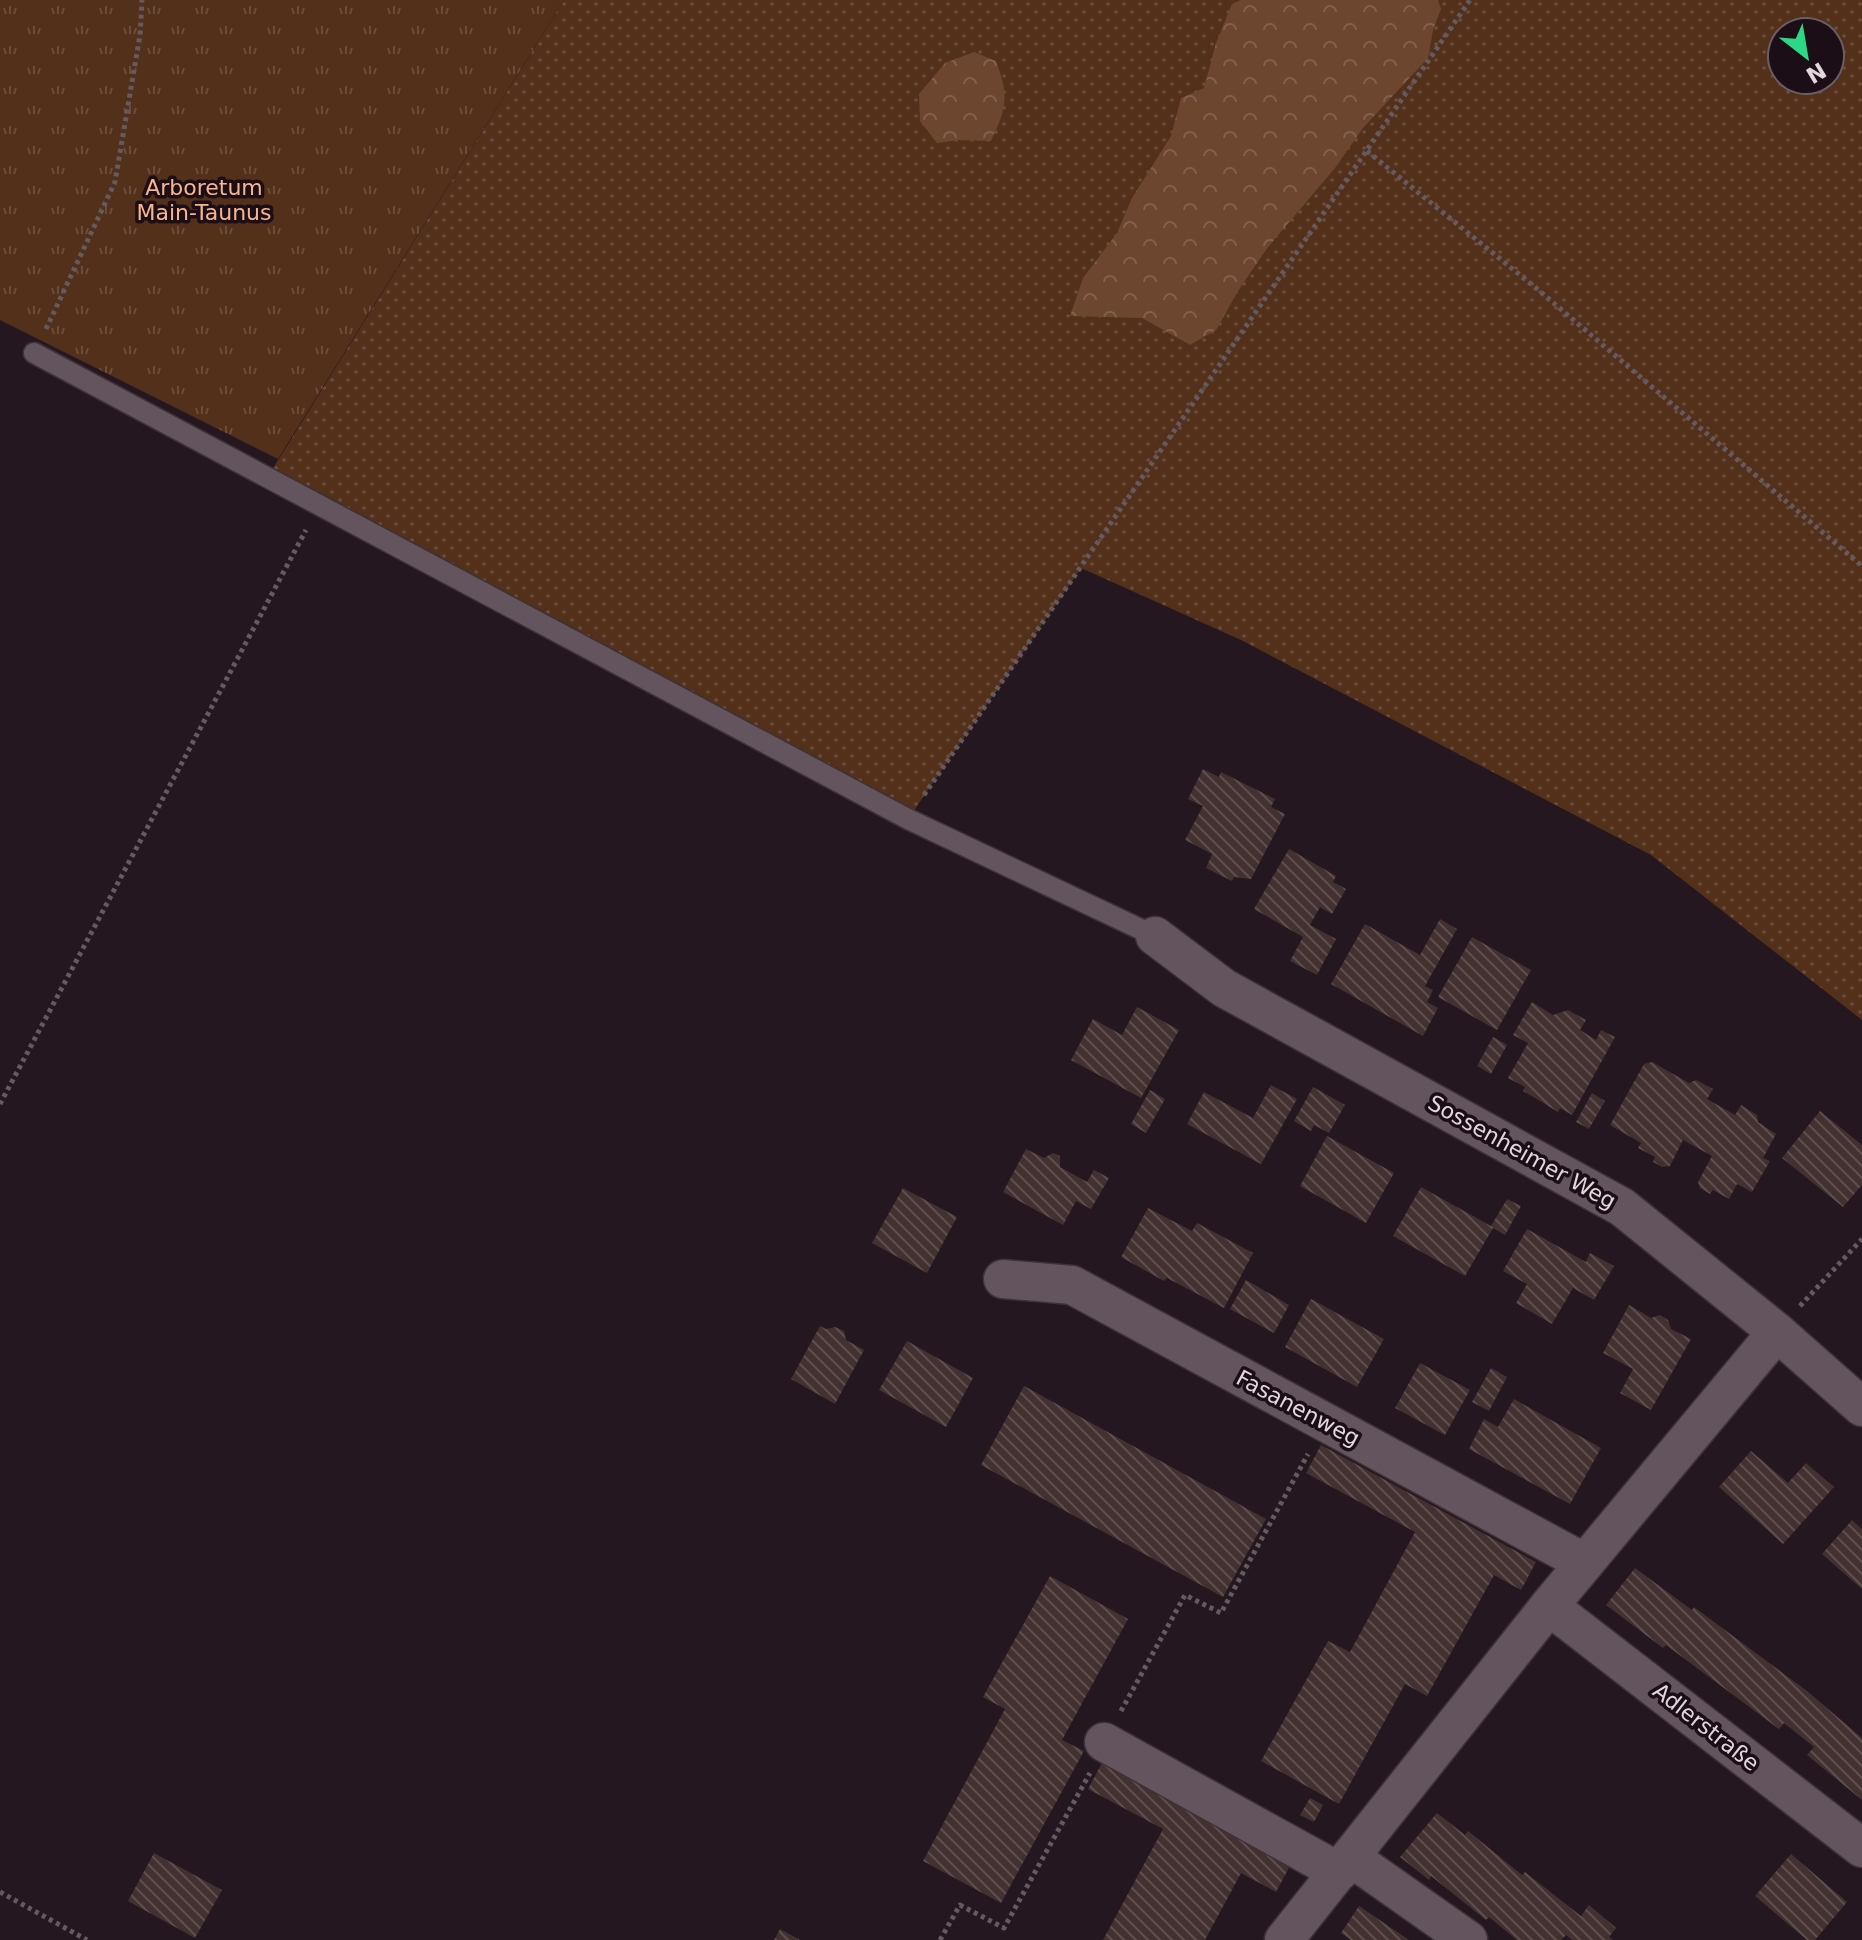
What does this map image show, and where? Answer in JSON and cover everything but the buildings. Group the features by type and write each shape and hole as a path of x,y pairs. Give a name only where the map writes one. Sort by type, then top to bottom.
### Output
{"street":[{"name":"Sossenheimer Weg","path":"1155,936 1224,988 1622,1207 1777,1332 1862,1407"},
{"name":"Fasanenweg","path":"1003,1279 1072,1285 1585,1563"},
{"path":"1284,1940 1549,1606 1777,1332"},
{"name":"Adlerstraße","path":"1549,1606 1862,1848"},
{"path":"1104,1742 1345,1865 1468,1940"}],"lane":[{"path":"34,353 908,819 1155,936"}],"path":[{"path":"34,353 115,182 140,35 142,0"},
{"path":"908,819 1470,0"},
{"path":"1367,151 1536,288 1862,566"},
{"path":"0,1104 320,504"},
{"path":"1777,1332 1862,1239"},
{"path":"940,1940 960,1905 1004,1928 1185,1595 1221,1613 1326,1422"},
{"path":"0,1892 87,1940"}],"green space":[{"name":"Arboretum Main-Taunus","path":"0,0 564,0 278,459 0,320"},
{"path":"564,0 1862,0 1862,1020 1651,855 1241,640 1081,568 908,819 267,478"},
{"path":"1241,0 1438,0 1441,9 1428,58 1363,128 1335,168 1268,247 1216,330 1190,345 1142,318 1070,316 1083,278 1117,233 1132,198 1171,136 1181,98 1204,88 1216,43 1232,4"},
{"path":"974,52 996,61 1000,73 1004,101 996,129 991,141 937,143 920,121 919,94 945,63"}]}
